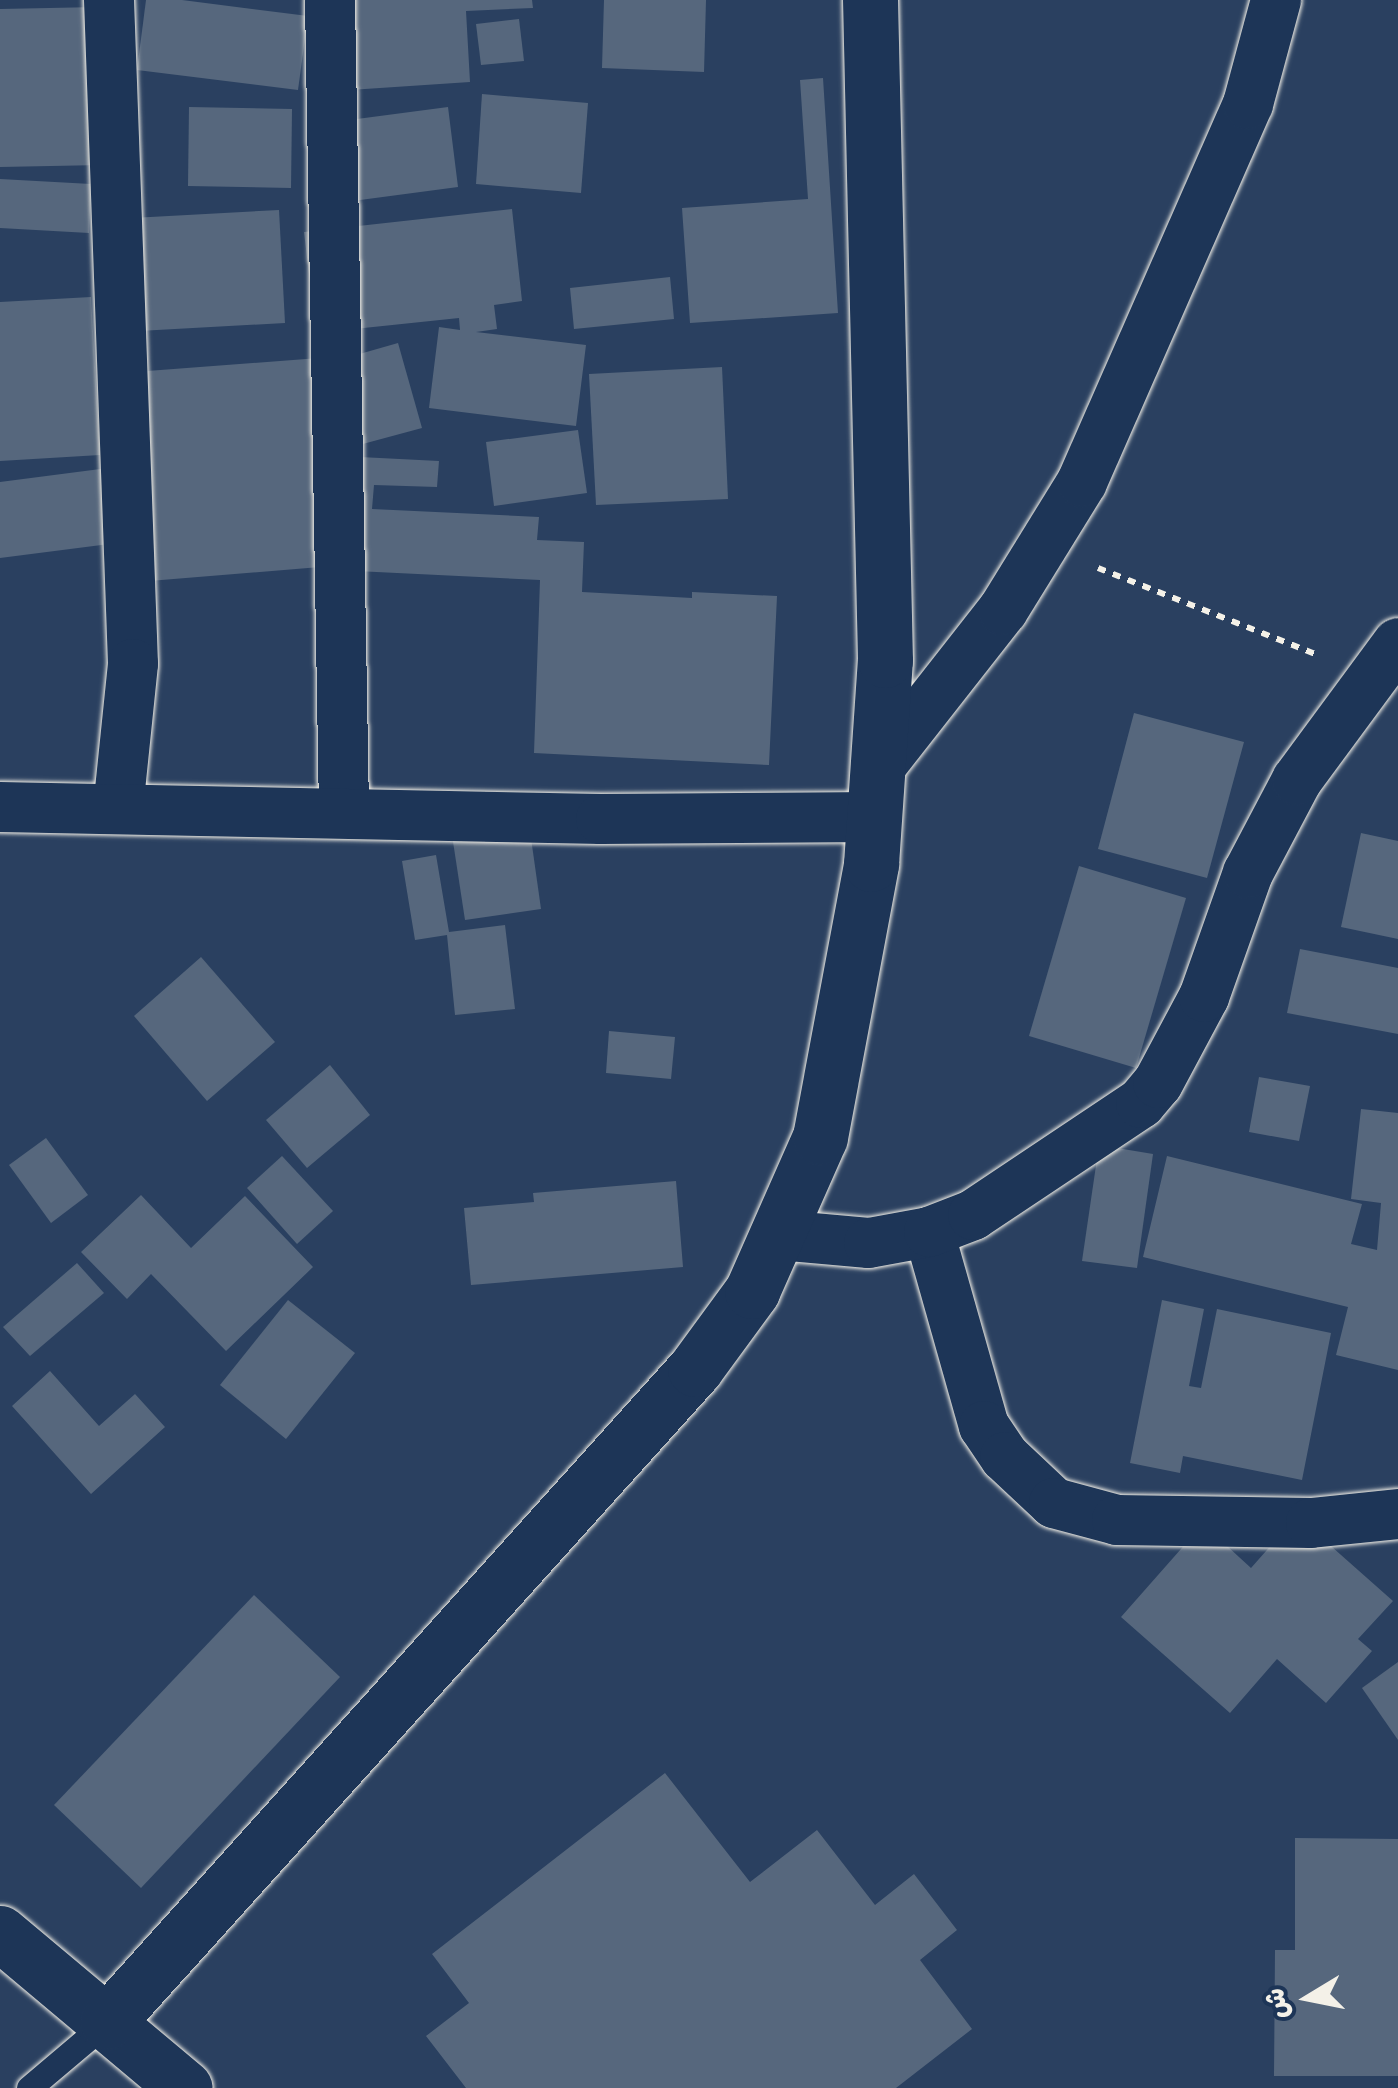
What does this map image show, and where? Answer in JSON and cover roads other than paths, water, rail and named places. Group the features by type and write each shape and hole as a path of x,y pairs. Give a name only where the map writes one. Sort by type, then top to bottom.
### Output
{"street":[{"path":"109,0 133,664 118,808"},
{"path":"330,0 344,813"},
{"path":"108,2022 657,1414 752,1291 820,1137 868,884 885,660 870,0"},
{"path":"0,807 601,818 877,792 1044,550 1082,482 1248,104 1276,0"},
{"path":"779,1236 869,1243 929,1232 972,1215 1123,1119 1158,1083 1204,998 1248,873 1298,780 1384,660"},
{"path":"929,1232 984,1426 1005,1458 1054,1503 1117,1520 1311,1524 1398,1514"},
{"path":"6,1943 186,2088"}],"lane":[{"path":"29,2088 108,2022"}]}
